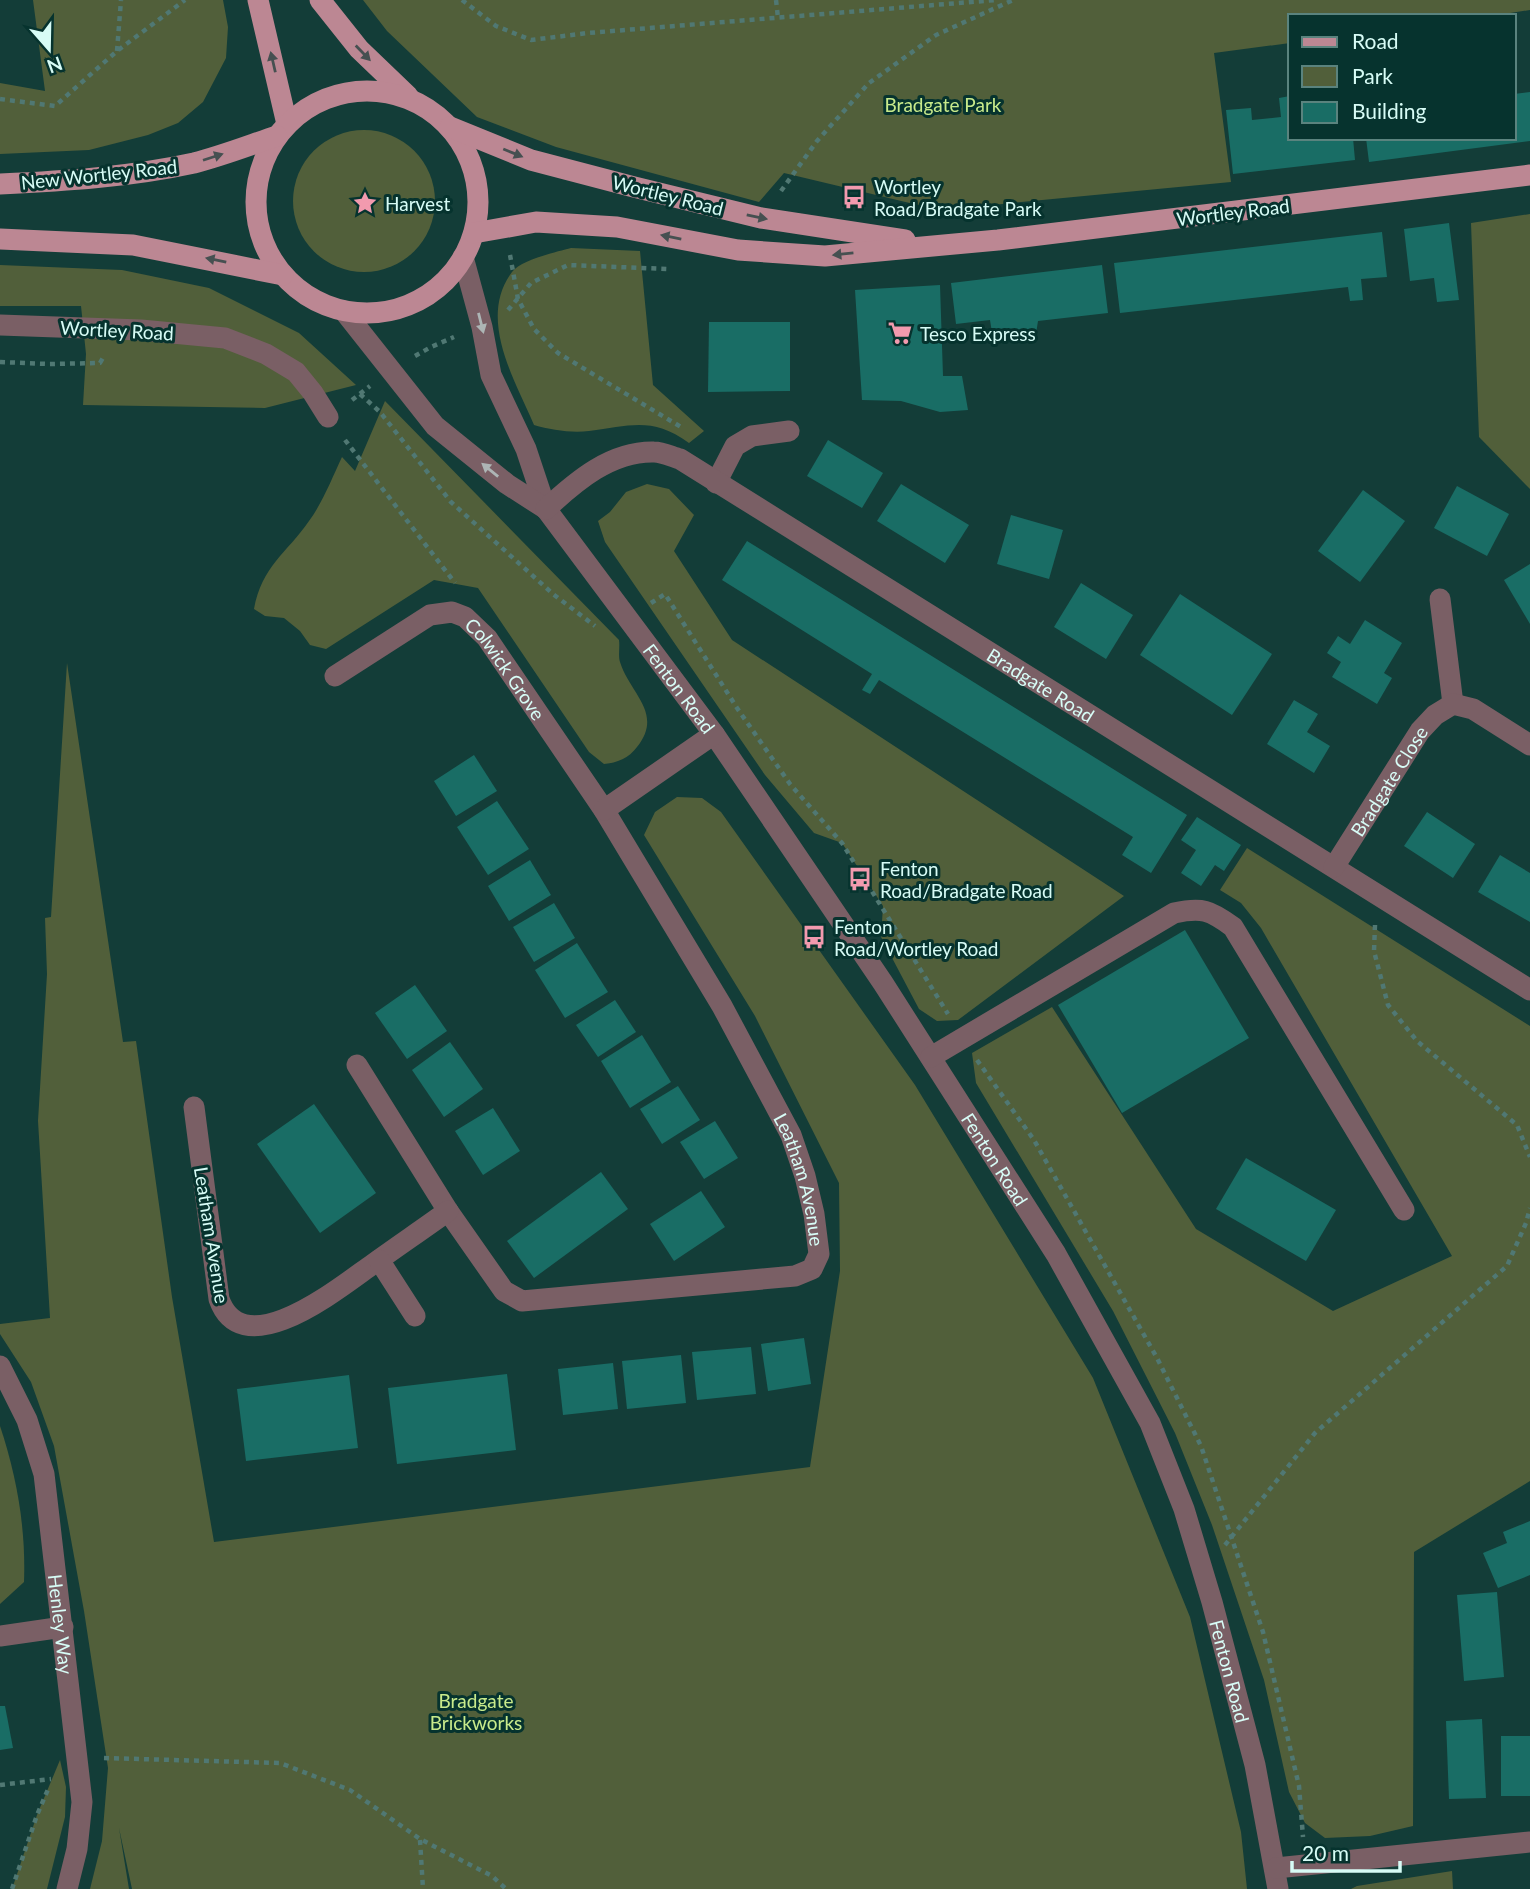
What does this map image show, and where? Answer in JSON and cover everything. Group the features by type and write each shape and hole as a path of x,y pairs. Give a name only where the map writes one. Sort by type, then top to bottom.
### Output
{"main road":[{"path":"258,0 282,130"},
{"path":"320,0 359,49 412,100 450,127 470,159 478,196 474,233 463,257 441,285 412,303 379,312 344,311 310,298 283,275 263,243 256,206 260,169 282,130 308,107 333,96 359,91 386,92 412,100"},
{"name":"Wortley Road","path":"450,127 531,160 761,218 935,244"},
{"name":"New Wortley Road","path":"0,184 146,173 198,162 282,130"},
{"name":"Wortley Road","path":"474,233 536,222 617,226 738,250 825,256 1093,229 1530,176"},
{"path":"0,239 133,244 283,275"}],"street":[{"name":"Fenton Road","path":"463,257 482,327 491,374 526,449 546,509 714,734 883,983 1056,1254 1150,1423 1184,1509 1203,1573 1255,1765 1277,1878"},
{"name":"Fenton Road","path":"344,311 435,426 507,484 546,509"},
{"name":"Wortley Road","path":"0,325 141,330 225,338 266,354 296,372 328,417"},
{"path":"716,483 735,446 752,436 789,431"},
{"name":"Bradgate Road","path":"546,509 579,479 610,461 657,451 680,459 1530,990"},
{"path":"1440,599 1453,704 1473,709 1530,746"},
{"name":"Colwick Grove","path":"335,677 430,615 452,612 465,617 487,638 604,810"},
{"name":"Bradgate Close","path":"1334,867 1420,732 1435,715 1453,704"},
{"path":"604,810 714,734"},
{"name":"Leatham Avenue","path":"357,1065 448,1211 504,1291 522,1301 795,1276 812,1269 819,1254 814,1214 791,1135 722,1006 604,810"},
{"path":"931,1057 1174,913 1195,908 1214,913 1233,927 1404,1210"},
{"name":"Leatham Avenue","path":"194,1107 219,1299 223,1311 233,1321 257,1326 281,1321 312,1308 448,1211"},
{"path":"379,1259 415,1316"},
{"name":"Henley Way","path":"0,1366 27,1420 44,1474 82,1801 77,1849 67,1889"},
{"path":"0,1636 63,1627"},
{"path":"1277,1878 1530,1842"}],"path":[{"path":"117,51 121,0"},
{"path":"0,99 55,106 117,51 185,0"},
{"path":"462,0 496,26 531,40 996,0"},
{"path":"776,0 778,18"},
{"path":"761,218 817,141 869,83 936,35 1013,0"},
{"path":"505,228 518,299 534,329 558,353 684,428"},
{"path":"465,617 457,586 328,417 391,371 431,346 497,321 531,283 568,265 669,269 680,266"},
{"path":"1377,893 1374,951 1388,1005 1417,1041 1517,1125 1530,1157"},
{"path":"1203,1573 1315,1433 1507,1266 1527,1223 1530,1208"},
{"path":"12,1889 37,1815 74,1728"},
{"path":"78,1758 280,1763 350,1790 420,1839 492,1876 506,1889"},
{"path":"0,1785 53,1779"},
{"path":"420,1839 423,1889"}],"green space":[{"path":"33,0 223,0 228,27 226,58 203,102 178,123 148,135 89,150 0,154 0,83 45,91"},
{"name":"Bradgate Park","path":"363,0 1530,0 1530,10 1504,14 1288,14 1288,43 1214,53 1231,182 939,210 784,173 759,202 556,147 477,117 387,31"},
{"path":"364,130 391,135 414,151 430,174 435,201 430,228 414,251 391,267 364,272 337,267 314,251 298,228 293,201 298,174 314,151 337,135"},
{"path":"1530,214 1530,489 1479,437 1471,223"},
{"path":"571,248 640,251 653,385 704,431 689,443 664,429 652,426 629,425 575,432 534,425 509,369 499,329 498,309 502,290 512,272 539,257"},
{"path":"0,265 122,270 209,288 299,333 356,385 265,408 83,405 86,354 81,306 0,306"},
{"path":"385,401 619,640 620,662 642,704 647,724 637,747 626,757 604,764 589,752 478,588 434,580 326,649 310,645 300,631 284,618 265,616 254,609 269,571 314,514 342,457 355,471"},
{"path":"647,484 669,489 694,515 674,551 732,640 1124,896 958,1020 937,1021 919,1009 881,937 883,906 842,843 814,833 765,775 605,542 598,521 610,512 626,492"},
{"name":"Bradgate Brickworks","path":"67,663 123,1042 136,1041 172,1297 214,1542 810,1467 840,1271 839,1183 755,1016 644,835 655,812 677,797 702,798 721,812 915,1085 1093,1378 1190,1617 1241,1832 1247,1889 132,1889 119,1828 129,1889 90,1889 102,1841 108,1768 84,1611 54,1446 31,1382 0,1334 0,1324 50,1318 38,1121 47,974 45,918 51,917"},
{"path":"1247,848 1530,1026 1530,1481 1414,1552 1413,1826 1370,1836 1325,1838 1305,1823 1289,1792 1264,1680 1212,1525 1175,1433 1113,1311 976,1083 972,1053 1052,1007 1196,1229 1333,1311 1452,1256 1261,928 1241,903 1220,890"},
{"path":"0,1426 19,1503 24,1582 0,1604"},
{"path":"60,1760 66,1787 65,1817 47,1889 12,1889 37,1815"},
{"path":"1452,1871 1453,1889 1351,1889 1357,1886"}],"building":[{"path":"1530,92 1530,141 1369,162 1366,140 1516,140 1516,94"},
{"path":"1288,96 1288,140 1353,140 1355,160 1233,174 1226,110 1251,108 1252,120 1281,117 1279,98"},
{"path":"1449,223 1459,300 1437,302 1434,278 1410,281 1404,229"},
{"path":"1382,232 1387,277 1361,279 1363,300 1350,301 1348,287 1120,313 1114,263"},
{"path":"1102,265 1108,313 1038,321 1036,334 993,339 990,320 956,324 951,283"},
{"name":"Tesco Express","path":"940,285 943,376 962,376 968,410 940,412 901,401 862,400 855,290"},
{"path":"709,322 790,322 790,391 708,392"},
{"path":"828,440 883,473 862,508 807,476"},
{"path":"901,484 969,525 945,563 877,521"},
{"path":"1457,486 1509,514 1487,556 1434,528"},
{"path":"1363,490 1405,521 1360,582 1318,551"},
{"path":"1011,515 1063,530 1049,579 997,564"},
{"path":"747,541 1187,815 1151,873 1122,855 1133,837 879,680 870,694 862,690 872,674 722,580"},
{"path":"1530,564 1530,624 1504,580"},
{"path":"1081,583 1133,615 1106,659 1054,627"},
{"path":"1180,594 1272,654 1232,715 1140,655"},
{"path":"1365,620 1402,643 1384,673 1392,678 1377,704 1332,677 1341,662 1327,653 1338,636 1350,644"},
{"path":"1294,700 1318,714 1307,732 1330,746 1314,773 1267,744"},
{"path":"474,755 497,791 456,816 434,781"},
{"path":"497,801 529,849 488,875 457,827"},
{"path":"1427,812 1475,844 1453,878 1404,846"},
{"path":"1197,817 1241,845 1224,871 1215,865 1201,886 1181,873 1196,850 1181,840"},
{"path":"1500,855 1530,873 1530,922 1478,892"},
{"path":"530,860 551,895 509,921 488,886"},
{"path":"554,903 575,938 534,962 513,927"},
{"path":"1185,930 1249,1038 1122,1113 1058,1005"},
{"path":"577,943 608,992 565,1018 535,970"},
{"path":"415,985 447,1031 407,1059 375,1013"},
{"path":"615,1000 636,1032 598,1057 576,1025"},
{"path":"642,1035 671,1082 630,1108 601,1061"},
{"path":"450,1042 483,1089 444,1117 412,1070"},
{"path":"678,1086 700,1120 662,1144 640,1109"},
{"path":"314,1104 376,1193 320,1233 257,1144"},
{"path":"493,1108 520,1151 483,1175 455,1131"},
{"path":"715,1121 738,1158 704,1179 680,1142"},
{"path":"1246,1158 1336,1210 1306,1261 1216,1209"},
{"path":"601,1172 628,1209 534,1278 507,1241"},
{"path":"701,1191 725,1227 674,1261 650,1224"},
{"path":"804,1338 811,1384 768,1391 761,1344"},
{"path":"751,1347 756,1394 697,1400 692,1352"},
{"path":"681,1355 686,1403 627,1409 622,1361"},
{"path":"613,1363 618,1409 563,1415 558,1369"},
{"path":"507,1374 516,1450 397,1464 388,1388"},
{"path":"349,1375 358,1448 246,1461 237,1389"},
{"path":"1530,1521 1530,1575 1498,1588 1483,1553 1507,1543 1503,1532"},
{"path":"1497,1592 1504,1677 1464,1681 1457,1595"},
{"path":"0,1706 5,1706 13,1748 0,1750"},
{"path":"1482,1719 1486,1798 1449,1799 1446,1721"},
{"path":"1501,1736 1530,1736 1530,1796 1501,1796"}],"place":[{"name":"Wortley Road/Bradgate Park","path":"854,197"},
{"name":"Harvest","path":"365,203"},
{"name":"Tesco Express","path":"900,333"},
{"name":"Fenton Road/Bradgate Road","path":"860,879"},
{"name":"Fenton Road/Wortley Road","path":"814,937"}]}
